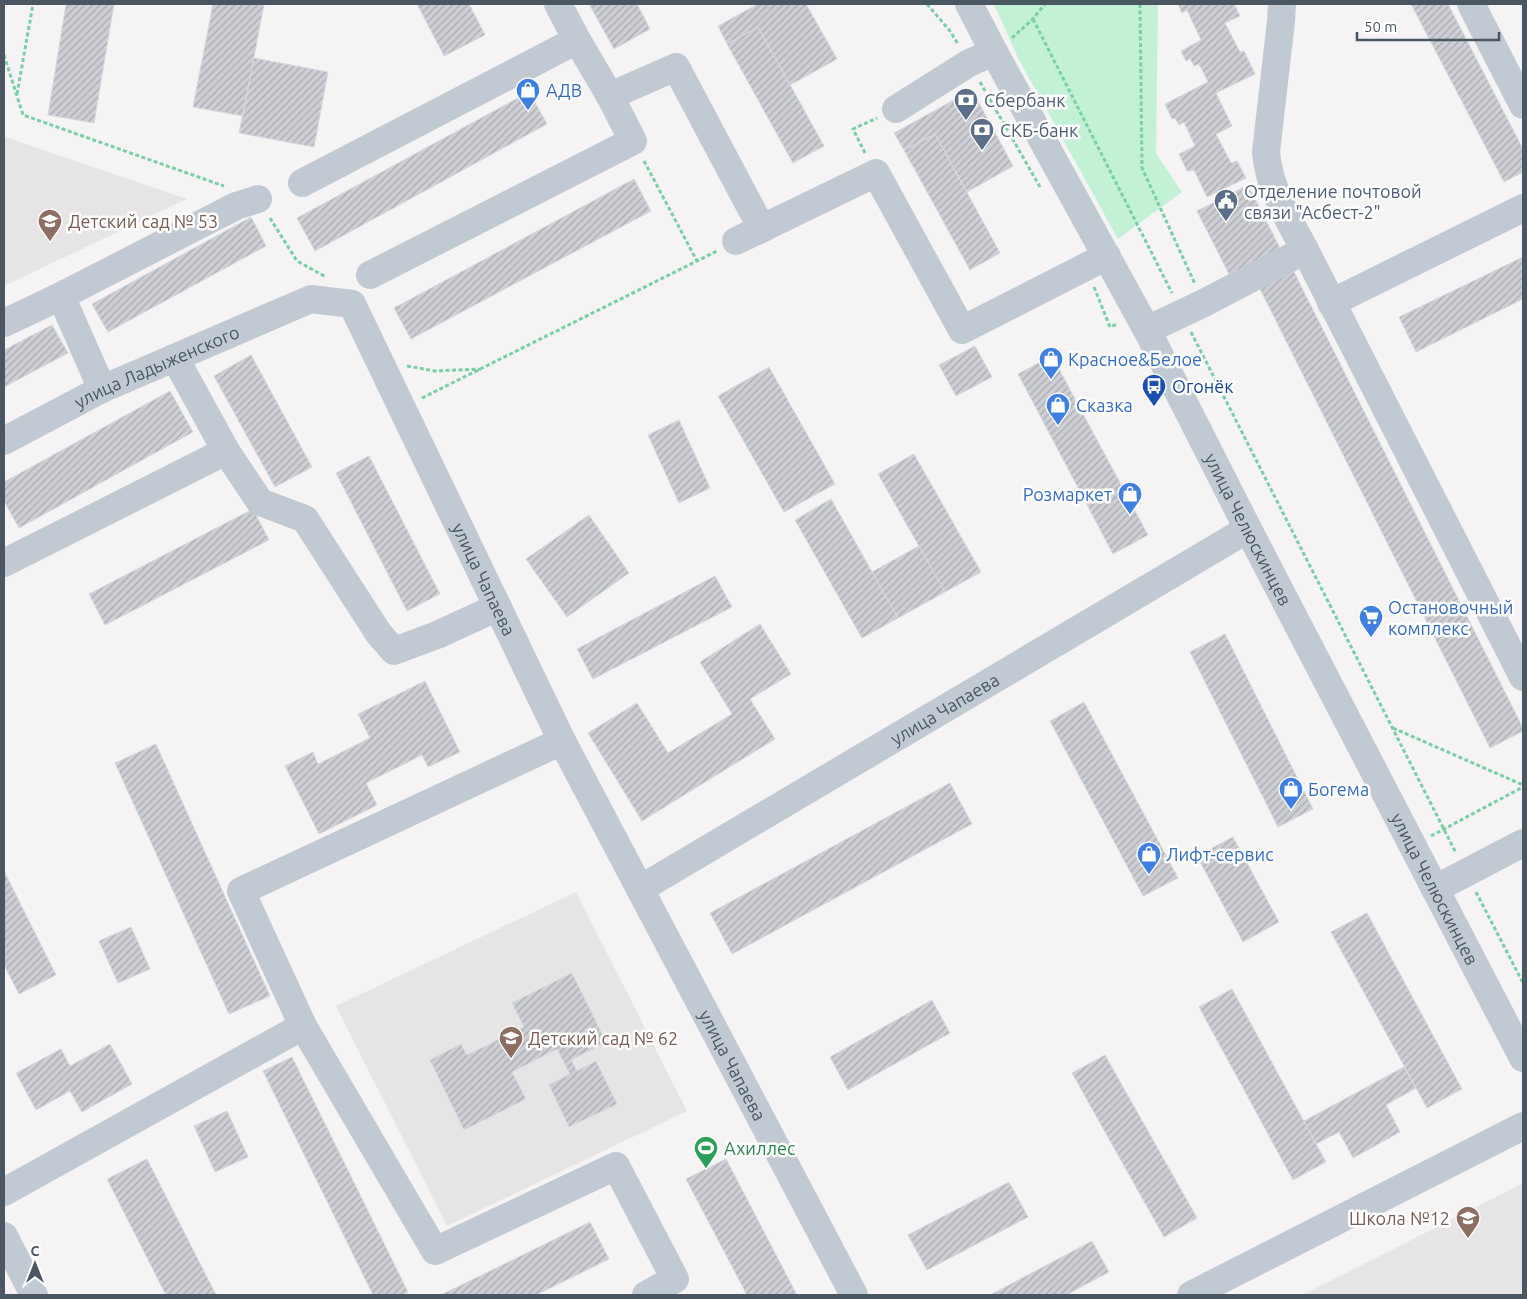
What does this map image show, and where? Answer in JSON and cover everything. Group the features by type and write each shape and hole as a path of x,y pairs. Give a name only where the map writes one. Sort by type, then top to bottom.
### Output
{"street":[{"path":"370,274 633,141 558,4"},
{"name":"улица Челюскинцев","path":"969,4 1096,262 1142,321 1523,1058"},
{"path":"1282,4 1266,152 1267,164 1277,198 1521,667"},
{"path":"1471,4 1523,106"},
{"path":"302,183 577,40"},
{"path":"896,109 969,63 994,52"},
{"path":"610,96 676,67 762,229"},
{"path":"736,241 876,173 962,330 1096,262"},
{"path":"4,323 61,296 236,206 258,199"},
{"path":"1331,303 1523,208"},
{"path":"1142,321 1193,308 1305,250"},
{"path":"61,296 102,389"},
{"name":"улица Чапаева","path":"312,299 352,304 410,406 498,607 562,741 854,1295"},
{"name":"улица Ладыженского","path":"4,441 102,389 312,299"},
{"path":"175,358 226,451 260,502 305,519 378,634 394,651 437,635 498,607"},
{"path":"4,563 226,451"},
{"name":"улица Чапаева","path":"640,889 1248,529"},
{"path":"562,741 241,891 303,1026 435,1250 616,1166 675,1279 646,1295"},
{"path":"1435,889 1523,843"},
{"path":"4,1192 303,1026"},
{"path":"1191,1295 1523,1126"},
{"path":"4,1236 34,1295"}],"path":[{"path":"16,95 33,4"},
{"path":"927,4 950,30 1042,190"},
{"path":"994,52 1033,19 1045,4"},
{"path":"1140,4 1142,168 1193,308"},
{"path":"1033,19 1193,308 1392,728 1523,983"},
{"path":"876,173 853,130 896,109"},
{"path":"633,141 696,262"},
{"path":"410,406 736,241"},
{"path":"1096,262 1110,327 1142,321"},
{"path":"1392,728 1523,786"},
{"path":"1413,846 1523,786"}],"shaded area":[{"name":"Детский сад № 53","path":"4,136 14,140 187,199 4,286"},
{"name":"Детский сад № 62","path":"576,892 687,1111 447,1226 336,1006"},
{"name":"Школа №12","path":"1523,1183 1523,1295 1303,1295"}],"green space":[{"path":"994,4 1158,4 1156,153 1182,192 1118,239 1018,58"}],"building":[{"path":"66,4 114,4 94,123 48,115"},
{"path":"213,4 264,4 243,116 193,107"},
{"path":"417,4 469,4 485,35 444,56"},
{"path":"589,4 637,4 650,29 614,49"},
{"path":"758,4 806,4 837,59 790,85 758,27 727,44 718,26"},
{"path":"1178,4 1234,4 1240,16 1225,23 1240,52 1244,51 1255,74 1216,93 1232,126 1216,134 1231,163 1237,161 1246,178 1207,197 1194,170 1187,171 1179,154 1195,146 1184,122 1179,125 1175,118 1172,119 1165,104 1208,82 1199,64 1194,66 1190,59 1186,61 1181,51 1201,40 1187,10 1182,13"},
{"path":"1411,4 1448,4 1523,149 1523,172 1504,182"},
{"path":"758,27 824,146 793,163 727,44"},
{"path":"254,58 328,72 314,147 239,133"},
{"path":"972,90 1013,166 967,192 935,134 904,150 894,133"},
{"path":"529,92 547,124 315,251 297,218"},
{"path":"935,134 1000,253 970,270 904,150"},
{"path":"634,179 651,211 411,339 394,308"},
{"path":"1248,185 1283,254 1232,280 1197,211"},
{"path":"251,217 266,246 108,332 92,304"},
{"path":"1523,257 1523,299 1416,352 1399,317"},
{"path":"1292,268 1523,728 1523,731 1490,748 1258,285"},
{"path":"52,325 68,353 4,387 4,350"},
{"path":"975,346 992,377 956,396 939,365"},
{"path":"251,355 312,467 275,487 214,376"},
{"path":"1052,356 1148,535 1113,554 1018,374"},
{"path":"769,367 835,484 784,512 718,396"},
{"path":"170,391 193,432 19,528 4,501 4,482"},
{"path":"679,420 710,488 679,503 648,435"},
{"path":"914,454 981,572 945,592 878,474"},
{"path":"369,456 440,594 407,611 336,473"},
{"path":"831,499 898,618 862,638 795,520"},
{"path":"253,509 269,540 105,625 89,594"},
{"path":"589,515 629,573 567,617 526,559"},
{"path":"919,546 945,592 898,618 872,572"},
{"path":"715,576 732,607 593,679 577,649"},
{"path":"760,624 791,674 750,699 775,739 642,821 588,733 637,703 668,753 732,714 700,662"},
{"path":"1225,634 1313,809 1278,827 1190,652"},
{"path":"425,681 460,752 428,767 422,755 366,783 377,805 319,834 285,766 313,752 318,764 370,738 358,714"},
{"path":"1084,702 1178,878 1143,896 1050,721"},
{"path":"156,744 270,996 229,1014 115,763"},
{"path":"950,783 972,824 732,954 710,913"},
{"path":"1233,837 1279,922 1243,942 1197,856"},
{"path":"4,871 56,975 19,994 4,965"},
{"path":"1367,913 1462,1089 1427,1108 1331,932"},
{"path":"131,927 150,969 118,983 99,941"},
{"path":"572,973 606,1042 571,1060 577,1071 596,1061 617,1104 569,1127 549,1085 570,1074 557,1049 512,1072 526,1099 464,1130 430,1060 461,1044 467,1055 524,1027 512,1003"},
{"path":"1232,989 1326,1162 1293,1180 1199,1007"},
{"path":"932,1000 950,1033 848,1090 830,1057"},
{"path":"110,1044 132,1084 82,1112 70,1091 36,1110 16,1073 61,1049 70,1066"},
{"path":"1105,1055 1197,1218 1164,1237 1072,1073"},
{"path":"292,1057 408,1292 401,1295 373,1295 263,1071"},
{"path":"1404,1067 1416,1088 1386,1105 1400,1132 1353,1158 1339,1132 1316,1144 1304,1121"},
{"path":"227,1111 248,1157 215,1172 194,1126"},
{"path":"147,1159 216,1295 166,1295 107,1179"},
{"path":"726,1159 797,1295 747,1295 686,1179"},
{"path":"1009,1182 1028,1217 927,1270 908,1235"},
{"path":"590,1222 609,1259 536,1295 441,1295"},
{"path":"1092,1241 1109,1272 1066,1295 990,1295"}],"place":[{"name":"АДВ","path":"528,111"},
{"name":"Сбербанк","path":"966,121"},
{"name":"СКБ-банк","path":"982,151"},
{"name":"Отделение почтовой связи \"Асбест-2\"","path":"1226,222"},
{"name":"Детский сад № 53","path":"50,242"},
{"name":"Красное&Белое","path":"1051,380"},
{"name":"Огонёк","path":"1154,407"},
{"name":"Сказка","path":"1058,426"},
{"name":"Розмаркет","path":"1130,515"},
{"name":"Остановочный комплекс","path":"1371,638"},
{"name":"Богема","path":"1291,810"},
{"name":"Лифт-сервис","path":"1149,875"},
{"name":"Детский сад № 62","path":"511,1059"},
{"name":"Ахиллес","path":"706,1169"},
{"name":"Школа №12","path":"1468,1239"}]}
